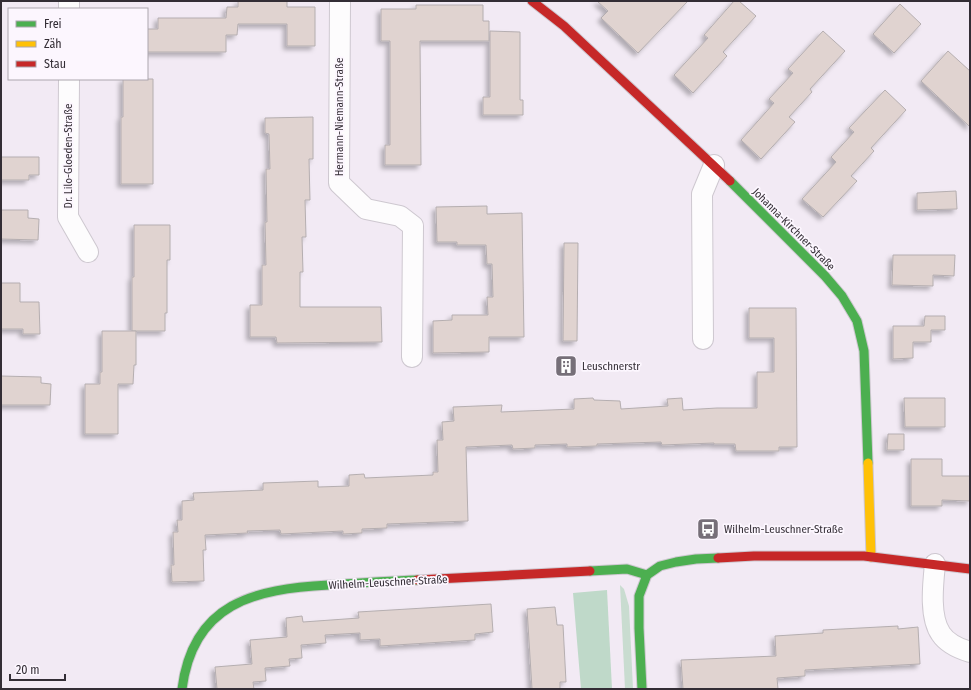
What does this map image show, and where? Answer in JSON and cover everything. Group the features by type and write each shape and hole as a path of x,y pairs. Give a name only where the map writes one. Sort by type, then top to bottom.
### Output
{"street":[{"name":"Hermann-Niemann-Straße","path":"340,1 339,183 366,209 400,216 413,226 412,357"},
{"name":"Johanna-Kirchner-Straße","path":"532,1 564,26 714,166 818,268 842,296 856,321 864,351 871,557"},
{"name":"Dr. Lilo-Gloeden-Straße","path":"69,80 68,217 88,252"},
{"path":"703,339 702,194 714,166"},
{"path":"642,689 638,628 639,596 648,575 660,566 696,559 754,556 871,557 970,569"},
{"path":"935,564 933,613 941,635 957,648 970,652"},
{"name":"Wilhelm-Leuschner-Straße","path":"182,689 185,668 190,651 200,634 216,616 238,602 261,594 299,587 336,584 627,569 648,575"}],"green space":[{"path":"620,585 624,589 629,606 633,689 625,689"},
{"path":"607,590 612,689 581,689 573,593"}],"building":[{"path":"238,1 287,1 287,7 315,7 315,46 287,46 287,24 238,24 237,35 226,35 226,52 148,52 148,29 158,29 158,18 226,18 227,7 238,7"},
{"path":"597,1 688,1 638,53 601,18 608,11"},
{"path":"734,1 739,1 756,16 723,52 727,56 693,93 674,75 708,38 704,35"},
{"path":"900,4 921,24 894,53 873,34"},
{"path":"416,5 483,5 483,21 489,21 489,41 420,41 421,165 385,165 385,145 390,145 390,41 381,41 381,9 416,9"},
{"path":"490,31 520,32 520,100 523,100 523,115 483,115 483,97 490,97"},
{"path":"823,31 845,51 810,89 812,92 789,117 795,122 761,159 741,140 774,103 769,99 793,73 788,69"},
{"path":"948,51 970,71 970,127 921,81"},
{"path":"153,79 153,184 121,184 121,117 123,117 123,80"},
{"path":"885,90 906,110 871,148 874,151 851,176 857,181 823,217 802,199 836,162 831,157 854,132 849,128"},
{"path":"313,117 313,159 309,159 310,200 305,200 306,237 302,237 303,272 300,272 300,307 381,307 382,342 277,343 276,337 250,337 250,305 262,305 262,265 266,265 266,169 270,169 269,134 265,133 265,118"},
{"path":"1,157 39,157 39,175 29,175 29,180 1,180"},
{"path":"956,191 957,209 917,210 917,193"},
{"path":"487,206 487,214 522,213 524,337 489,337 489,352 433,353 433,321 452,320 452,315 488,315 487,297 493,297 492,264 487,264 486,245 457,245 457,242 437,242 436,207"},
{"path":"1,210 28,210 28,218 39,219 38,240 1,239"},
{"path":"134,225 170,225 170,260 167,260 167,313 165,313 165,331 132,331"},
{"path":"564,243 578,243 577,341 563,341"},
{"path":"893,255 955,255 954,276 933,275 933,286 892,285"},
{"path":"1,283 20,283 20,302 39,302 40,334 23,334 23,329 1,329"},
{"path":"749,308 796,308 797,447 779,447 779,451 736,451 735,444 714,443 662,445 661,442 597,444 597,446 567,447 567,444 535,445 535,448 513,449 512,445 466,447 468,521 387,524 387,528 362,529 362,533 343,534 343,531 281,534 280,530 205,535 206,550 203,550 204,581 172,582 171,565 174,565 173,532 178,532 177,520 182,520 182,501 194,500 193,493 263,490 263,483 318,481 318,487 349,486 349,475 364,474 365,478 433,475 433,472 438,472 437,440 443,440 442,422 454,421 453,407 502,405 501,412 574,409 574,399 593,398 594,400 620,401 621,409 668,406 667,399 682,398 683,410 757,408 757,372 774,372 774,338 749,338"},
{"path":"925,316 945,316 945,330 931,330 931,342 913,342 913,358 893,359 893,326 924,326"},
{"path":"102,331 136,331 136,365 134,365 133,384 118,384 118,434 85,434 85,384 100,384 100,372 102,372"},
{"path":"1,376 41,377 41,383 51,384 50,405 1,405"},
{"path":"904,398 945,398 945,427 905,427"},
{"path":"888,434 904,434 904,450 887,450"},
{"path":"911,459 942,459 942,476 970,476 970,501 942,500 942,506 911,506"},
{"path":"491,604 493,632 475,634 475,640 380,646 380,639 360,640 360,633 325,635 326,643 301,645 302,658 289,659 290,666 265,668 266,681 253,682 254,689 217,689 215,667 252,664 250,640 287,637 286,618 302,616 303,622 359,618 358,612"},
{"path":"555,607 557,625 563,625 566,682 560,682 560,689 532,689 527,609"},
{"path":"898,626 898,629 918,627 920,664 805,670 805,676 777,678 778,689 683,689 681,660 776,656 775,636 823,633 823,630"}],"traffic: fast":[{"path":"730,181 825,276 842,296 857,321 864,351 868,463"},
{"path":"642,689 639,596 647,575 660,566 676,562 718,558"},
{"path":"590,571 627,569 647,575"},
{"path":"182,689 188,660 199,637 214,619 232,606 252,597 302,587 417,580"}],"traffic: slow":[{"path":"868,463 871,557"}],"traffic: jam":[{"path":"532,1 564,26 730,181"},
{"path":"718,558 754,556 864,556 970,569"},
{"path":"417,580 590,571"}],"place":[{"name":"Leuschnerstr","path":"566,366"},
{"name":"Wilhelm-Leuschner-Straße","path":"708,529"}]}
